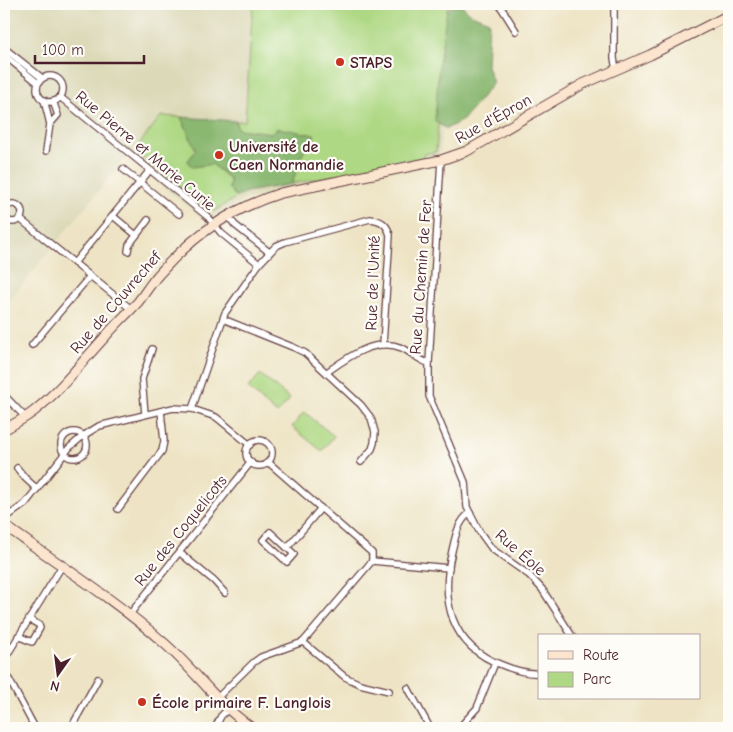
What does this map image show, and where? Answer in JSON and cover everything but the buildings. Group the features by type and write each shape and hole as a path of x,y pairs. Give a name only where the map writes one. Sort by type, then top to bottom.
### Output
{"street":[{"path":"499,4 516,30"},
{"path":"614,4 616,70"},
{"name":"Rue d'Épron","path":"255,201 302,188 441,160 467,151 583,84 729,15"},
{"name":"Rue Pierre et Marie Curie","path":"4,48 40,81"},
{"name":"Rue Pierre et Marie Curie","path":"4,55 40,81"},
{"name":"Rue Pierre et Marie Curie","path":"40,81 48,76 59,79 63,90 60,97 53,101 44,100"},
{"path":"40,81 38,94 44,100 50,124 46,151"},
{"name":"Rue Pierre et Marie Curie","path":"60,97 208,217 213,226 259,264"},
{"path":"50,124 58,115 53,101"},
{"name":"Rue du Chemin de Fer","path":"429,396 429,363 441,160"},
{"path":"123,169 179,214"},
{"path":"74,263 150,170"},
{"name":"Rue de Couvrechef","path":"4,430 43,403 64,382 131,309 181,250 228,216 255,201"},
{"path":"112,216 136,235"},
{"path":"228,216 235,225 269,252"},
{"path":"20,219 131,309"},
{"name":"Rue de l'Unité","path":"192,409 223,319 259,264 276,246 285,242 370,219 382,222 388,228 390,235 383,345"},
{"path":"128,250 129,245 148,220"},
{"path":"32,345 90,276"},
{"path":"223,319 305,353 365,409 373,423 375,432 372,449 361,462"},
{"path":"327,372 362,350 383,345 403,348 429,363"},
{"path":"146,414 142,379 152,349"},
{"path":"4,395 25,417"},
{"name":"Rue Éole","path":"429,396 465,482 467,507 479,531 492,549 529,575 542,589 571,634"},
{"path":"4,519 25,504 69,448 99,426 173,408 192,409 216,417 250,445"},
{"path":"118,509 162,451 164,441 161,411"},
{"path":"75,432 86,439 87,448 83,455 76,458 68,457 64,454 61,446 67,435 75,432"},
{"path":"256,440 268,443 272,450 272,455 268,462 260,466 251,462 247,454 250,445 256,440"},
{"name":"Rue des Coquelicots","path":"130,614 251,462"},
{"path":"217,698 261,657 303,642 372,561 372,553 268,462"},
{"path":"17,468 37,489"},
{"path":"287,548 321,508"},
{"path":"470,513 463,520 458,531 449,568 447,596 453,621 468,645 487,659 525,673 538,673"},
{"path":"4,526 130,614 166,644 228,709 252,728"},
{"path":"270,532 287,548 294,554 287,562 263,540 270,532"},
{"path":"180,553 214,581 225,593"},
{"path":"372,561 449,568"},
{"path":"4,660 62,566"},
{"path":"18,636 32,642 40,628 39,625 29,619"},
{"path":"303,642 346,678 360,684 389,691"},
{"path":"459,728 477,708 496,662"},
{"path":"4,673 35,728"},
{"path":"71,728 98,679"},
{"path":"408,688 430,728"},
{"path":"215,728 221,716 228,709"}],"shaded area":[{"name":"Université de Caen Normandie","path":"4,4 450,4 440,153 415,165 246,199 207,222 126,157 4,307"}],"green space":[{"name":"STAPS","path":"253,4 454,4 447,7 436,152 424,154 423,158 292,184 300,158 314,136 238,129 235,121 245,121"},
{"path":"463,6 469,13 489,21 487,66 493,83 463,120 446,129 435,121 439,64 447,10 451,7"},
{"path":"161,116 181,117 196,150 188,161 192,167 212,164 230,180 229,189 237,197 215,211 209,210 136,152 137,147"},
{"path":"181,117 235,121 238,129 271,133 278,128 315,135 300,158 292,184 246,192 237,197 229,189 230,179 212,164 192,167 188,161 196,150"},
{"path":"260,374 290,399 277,414 248,388"},
{"path":"304,412 334,436 322,451 292,427"}],"place":[{"name":"STAPS","path":"340,62"},
{"name":"Université de Caen Normandie","path":"219,155"},
{"name":"École primaire F. Langlois","path":"142,702"}]}
